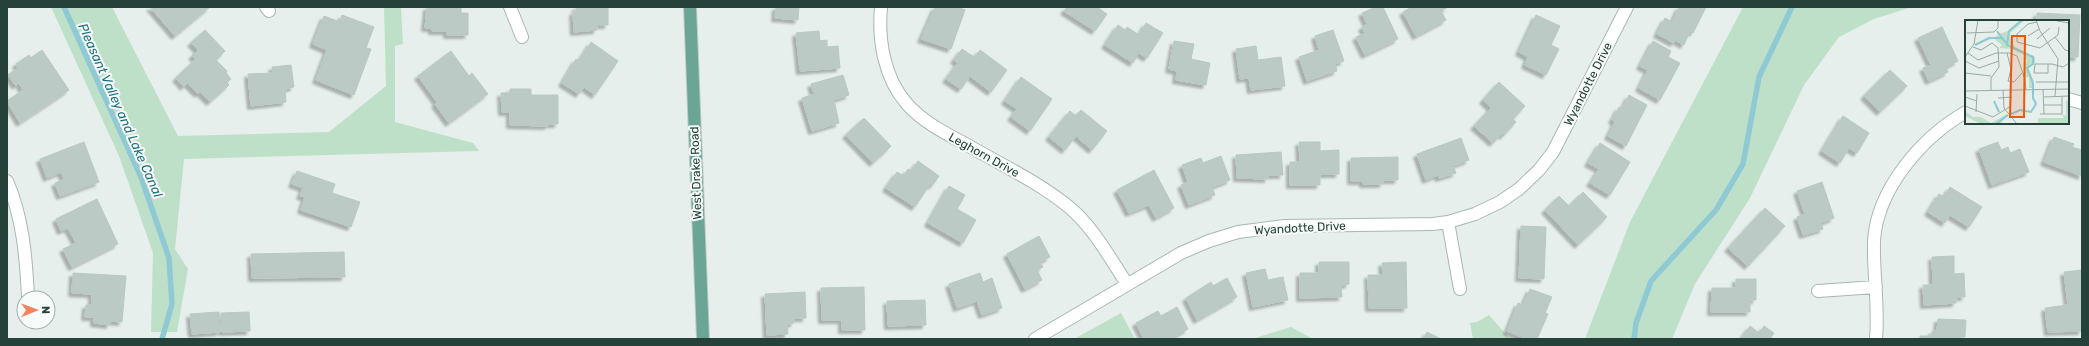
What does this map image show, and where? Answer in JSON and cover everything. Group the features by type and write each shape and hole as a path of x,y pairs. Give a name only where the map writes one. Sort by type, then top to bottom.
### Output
{"main road":[{"name":"West Drake Road","path":"690,7 703,339"}],"street":[{"path":"510,7 522,37"},
{"name":"Leghorn Drive","path":"881,7 880,22 884,61 894,83 907,104 922,118 1045,190 1069,207 1088,226 1128,284"},
{"name":"Wyandotte Drive","path":"1035,339 1181,253 1209,241 1238,232 1285,226 1433,224 1448,222 1475,214 1500,202 1519,189 1539,170 1563,135 1627,7"},
{"path":"2069,99 2082,103"},
{"path":"1876,339 1878,314 1874,240 1883,202 1909,160 1927,139 1948,122 1965,113"},
{"path":"7,181 21,227 26,257 28,290"},
{"path":"1448,222 1460,289"},
{"path":"1818,291 1876,287"}],"green space":[{"path":"51,7 112,7 178,136 329,132 386,86 384,7 401,7 403,44 395,46 395,122 473,143 479,151 184,159 175,249 188,269 177,332 151,332 153,253 119,156"},
{"path":"1743,7 1912,7 1874,19 1839,37 1804,85 1750,198 1695,284 1672,339 1585,339 1630,222"},
{"path":"1121,313 1135,339 1074,339"},
{"path":"1489,315 1510,339 1473,339 1470,323 1477,322"},
{"path":"1291,327 1313,339 1252,339"}],"building":[{"path":"150,7 210,7 175,36"},
{"path":"427,7 461,7 461,13 468,13 468,35 447,35 447,31 432,31 432,28 425,28"},
{"path":"576,7 608,7 608,25 597,25 597,30 574,32 573,12 576,12"},
{"path":"776,7 799,7 798,20 775,18"},
{"path":"935,7 957,7 965,10 951,49 921,39"},
{"path":"1067,7 1097,7 1107,14 1095,31 1064,11"},
{"path":"1376,7 1383,7 1398,39 1365,55 1356,37 1365,33 1362,27 1367,24 1362,13"},
{"path":"1412,7 1448,7 1441,11 1446,20 1416,36 1403,12"},
{"path":"1679,7 1706,7 1693,33 1690,31 1684,45 1675,40 1674,43 1657,34 1665,18 1672,22"},
{"path":"2037,13 2080,15 2078,57 2069,57 2069,20 2037,20"},
{"path":"342,15 374,27 366,48 371,49 354,95 316,80 327,50 313,44 324,16 340,22"},
{"path":"1536,15 1560,26 1551,45 1559,49 1546,75 1525,65 1528,57 1519,52"},
{"path":"1146,23 1163,33 1147,58 1139,53 1133,63 1105,45 1118,25 1125,30 1127,27 1139,35"},
{"path":"1942,27 1958,61 1946,67 1948,72 1929,81 1923,68 1931,65 1918,38"},
{"path":"205,30 225,51 216,60 227,71 226,73 231,79 227,83 229,85 210,102 200,92 198,94 187,83 184,87 176,78 196,59 192,56 198,50 191,43"},
{"path":"1333,30 1344,61 1335,64 1337,71 1307,81 1299,57 1319,50 1315,36"},
{"path":"819,31 820,41 827,40 827,47 838,46 840,68 800,71 796,33"},
{"path":"1174,41 1194,44 1191,59 1210,63 1206,85 1176,80 1177,71 1169,69"},
{"path":"1653,41 1671,51 1668,57 1680,63 1660,100 1639,88 1648,70 1640,66"},
{"path":"591,42 618,61 595,95 584,87 579,94 562,83 576,59 579,61"},
{"path":"1256,46 1258,60 1281,57 1285,86 1251,90 1249,78 1240,79 1236,49"},
{"path":"962,49 974,57 980,50 1007,70 991,92 970,76 961,89 946,79 958,63 954,60"},
{"path":"42,50 69,90 20,123 7,101 23,90 19,83 16,86 8,75 18,68 16,64 29,55 31,58"},
{"path":"451,51 469,76 472,73 488,94 449,123 435,104 437,102 418,76"},
{"path":"291,65 294,87 285,89 286,102 251,106 248,74 273,73 272,67"},
{"path":"1890,70 1907,86 1880,112 1864,96"},
{"path":"843,75 849,95 834,100 839,123 812,131 802,98 814,94 811,84"},
{"path":"1021,77 1052,99 1030,131 1011,117 1017,109 1005,101"},
{"path":"1499,82 1525,106 1513,119 1516,122 1503,136 1501,134 1493,143 1474,126 1491,108 1483,100"},
{"path":"510,89 531,89 531,95 558,95 558,124 548,124 548,126 510,125 510,112 502,112 501,93 510,93"},
{"path":"1629,95 1647,105 1626,146 1608,136 1615,122 1612,120 1619,107 1622,109"},
{"path":"1081,110 1107,131 1092,150 1076,136 1065,150 1049,137 1070,111 1076,116"},
{"path":"1843,116 1869,133 1857,153 1849,148 1840,163 1822,151"},
{"path":"864,118 891,146 873,163 846,135"},
{"path":"2054,137 2074,144 2072,147 2082,150 2082,176 2044,162"},
{"path":"1461,138 1469,160 1453,166 1456,173 1439,178 1438,175 1426,180 1417,154"},
{"path":"84,142 99,182 60,196 55,183 64,179 61,172 47,178 40,159"},
{"path":"1299,142 1320,142 1320,151 1339,150 1339,174 1320,174 1320,185 1290,185 1290,162 1300,162"},
{"path":"1998,142 2001,150 2008,147 2010,153 2020,149 2029,172 1992,185 1979,149"},
{"path":"1600,143 1630,162 1610,195 1590,183 1599,169 1588,163"},
{"path":"1281,152 1283,175 1268,175 1268,179 1237,178 1236,155"},
{"path":"1221,156 1230,180 1212,187 1215,195 1189,205 1181,185 1188,182 1182,165 1201,158 1203,163"},
{"path":"1398,157 1398,180 1383,180 1383,184 1363,184 1363,181 1351,181 1351,158"},
{"path":"918,161 939,176 932,186 930,184 915,207 886,188 897,172 904,176 908,169 911,171"},
{"path":"1154,170 1174,208 1156,218 1149,205 1129,213 1117,190"},
{"path":"297,171 335,184 332,193 360,202 351,227 301,210 305,197 300,196 303,188 292,184"},
{"path":"1822,182 1834,218 1821,223 1823,229 1803,235 1797,217 1805,214 1797,191"},
{"path":"949,186 965,195 957,209 976,220 963,243 928,223"},
{"path":"1950,187 1982,207 1969,227 1950,215 1945,223 1928,212 1939,194 1944,197"},
{"path":"1583,192 1607,217 1578,245 1545,210 1559,196 1569,206"},
{"path":"97,199 118,244 72,267 63,249 76,243 68,228 61,231 56,219"},
{"path":"1765,208 1785,226 1748,266 1728,248"},
{"path":"1521,226 1546,227 1544,279 1519,278"},
{"path":"1039,236 1050,257 1040,262 1043,267 1037,270 1042,280 1025,289 1007,254"},
{"path":"344,252 345,277 252,278 251,254"},
{"path":"1954,256 1954,274 1964,273 1965,297 1956,297 1956,303 1924,305 1923,285 1933,285 1932,257"},
{"path":"1319,262 1349,262 1349,284 1341,285 1342,297 1300,298 1300,273 1319,273"},
{"path":"1406,262 1407,308 1369,308 1368,275 1383,275 1382,263"},
{"path":"1265,269 1268,280 1283,277 1288,300 1253,307 1246,273"},
{"path":"2082,270 2082,331 2048,332 2045,308 2068,305 2064,272"},
{"path":"73,273 126,276 122,322 110,321 110,325 94,323 94,317 85,317 86,305 92,305 92,294 72,293"},
{"path":"980,273 983,282 992,278 1002,308 982,315 977,301 957,308 949,284"},
{"path":"1227,278 1237,297 1197,320 1186,298 1211,282 1213,286"},
{"path":"1736,279 1756,279 1756,300 1750,300 1750,312 1711,312 1712,288 1736,288"},
{"path":"864,287 865,330 842,330 842,320 822,320 821,288"},
{"path":"1530,289 1552,297 1545,313 1548,314 1537,339 1527,339 1507,331 1518,303 1523,305"},
{"path":"805,292 806,318 794,318 794,323 787,324 788,334 767,335 765,294"},
{"path":"925,300 926,325 888,326 887,301"},
{"path":"1177,307 1188,329 1170,339 1144,339 1136,323 1158,311 1161,316"},
{"path":"219,312 220,332 192,334 190,314"},
{"path":"249,312 250,331 222,332 221,313"},
{"path":"1938,319 1966,320 1965,337 1959,337 1959,339 1920,339 1920,336 1932,336 1932,331 1937,331"},
{"path":"1750,326 1759,333 1764,326 1774,333 1770,339 1741,339"},
{"path":"1427,332 1441,339 1423,339"}],"waterway":[{"name":"Pleasant Valley and Lake Canal","path":"64,7 141,177 169,258 172,304 162,339"},
{"name":"Pleasant Valley and Lake Canal","path":"1634,339 1636,323 1651,281 1716,210 1743,164 1759,77 1792,7"}]}
